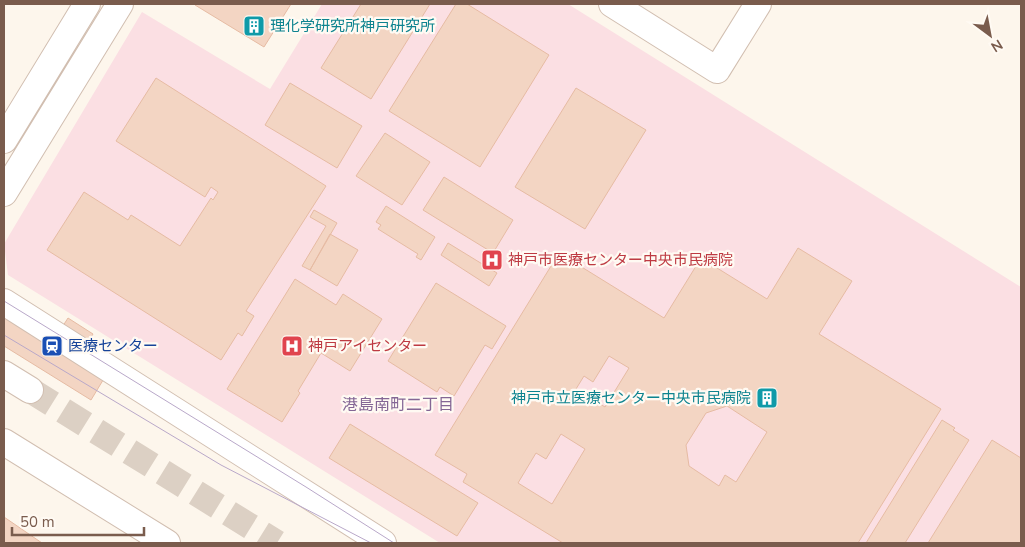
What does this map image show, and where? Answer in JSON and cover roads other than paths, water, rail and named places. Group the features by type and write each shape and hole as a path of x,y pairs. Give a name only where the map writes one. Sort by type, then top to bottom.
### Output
{"street":[{"path":"4,193 120,4"},
{"path":"612,4 717,70 758,4"},
{"path":"4,140 77,7 104,30"},
{"path":"4,302 383,543"},
{"path":"4,374 30,390"},
{"path":"4,442 167,543"}],"tunnel":[{"path":"30,390 277,543"}],"tram line":[{"path":"4,301 394,543"},
{"path":"4,335 221,465 371,543"}],"place":[{"name":"理化学研究所神戸研究所","path":"254,26"},
{"name":"神戸市医療センター中央市民病院","path":"492,260"},
{"name":"医療センター","path":"52,346"},
{"name":"神戸アイセンター","path":"292,346"},
{"name":"神戸市立医療センター中央市民病院","path":"767,398"}],"district":[{"name":"港島南町二丁目","path":"398,405"}]}
